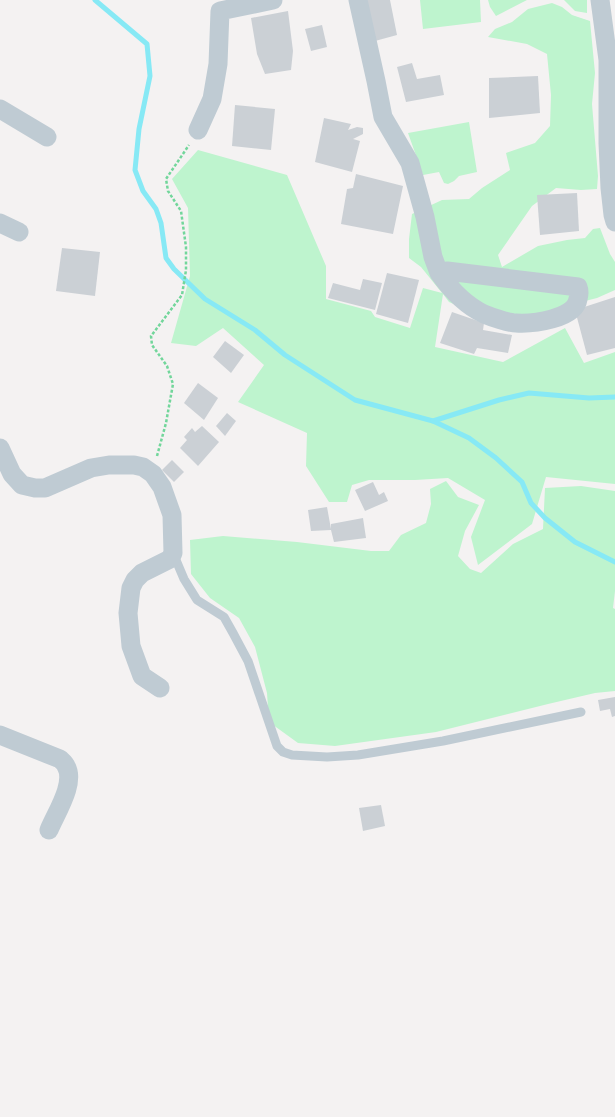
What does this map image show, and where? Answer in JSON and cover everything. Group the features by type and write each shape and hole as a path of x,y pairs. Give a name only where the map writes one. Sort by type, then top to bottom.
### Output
{"street":[{"path":"198,130 212,99 218,64 220,11 274,0"},
{"path":"358,0 383,117 410,163 425,217 433,257 440,273 461,300 484,314 515,323 548,320 570,312 577,303 580,291 578,287 447,272 440,273"},
{"path":"600,0 608,60 612,161 610,188 615,222"},
{"path":"0,109 47,137"},
{"path":"0,223 19,232"},
{"path":"0,448 12,474 22,485 35,488 45,488 91,468 109,464 134,465 143,467 153,474 162,487 172,515 174,553 170,559 142,573 135,580 131,588 128,613 131,646 142,676 160,688"},
{"path":"0,735 60,759 66,764 69,786 49,830"}],"lane":[{"path":"174,553 184,579 197,600 224,617 233,633 248,661 277,746 283,752 292,755 327,758 358,755 444,741 581,712"}],"path":[{"path":"153,474 166,423 173,384 167,366 152,345 151,336 182,295 186,270 186,247 181,211 168,191 166,179 198,130"}],"green space":[{"path":"420,0 480,0 481,22 423,29"},
{"path":"488,0 527,0 496,16 490,7"},
{"path":"564,0 587,0 587,13 575,11"},
{"path":"552,3 562,7 572,15 590,21 595,73 592,104 598,176 597,189 581,190 556,188 532,206 498,255 502,267 538,246 585,238 593,229 600,228 610,254 615,262 615,290 597,298 561,307 540,331 508,328 449,302 443,294 435,347 503,362 565,328 584,363 615,352 615,484 546,477 532,524 478,565 471,537 485,500 448,478 369,480 352,485 347,502 329,502 306,466 307,433 238,402 264,365 223,328 196,346 171,343 190,276 188,208 172,179 198,150 287,175 326,266 326,299 371,311 375,317 410,328 423,288 442,293 421,267 409,258 409,239 412,214 442,200 469,199 482,188 510,170 506,153 535,143 550,126 551,95 547,54 527,44 488,37 495,29 512,22 528,9"},
{"path":"469,122 477,172 459,176 448,184 444,183 439,172 423,175 408,133"},
{"path":"446,481 458,497 479,505 465,531 458,556 470,569 481,573 513,544 543,529 545,488 581,486 615,491 615,591 613,608 615,609 615,691 595,693 436,732 335,746 298,743 269,722 267,693 255,647 239,618 210,598 191,574 190,540 223,536 297,542 371,551 389,551 401,535 426,523 431,504 430,489"}],"building":[{"path":"365,0 390,0 397,35 375,41"},
{"path":"288,11 293,51 291,70 265,74 257,54 251,18"},
{"path":"322,25 327,47 311,51 305,29"},
{"path":"412,63 417,79 440,75 444,95 406,102 397,67"},
{"path":"538,76 540,113 489,118 489,78"},
{"path":"235,105 275,109 271,150 232,146"},
{"path":"324,118 351,124 348,130 357,127 363,128 363,134 353,139 360,141 352,172 315,162"},
{"path":"356,174 403,186 393,234 341,224 347,189 353,188"},
{"path":"577,193 579,231 540,235 537,195"},
{"path":"62,248 100,252 95,296 56,291"},
{"path":"387,273 419,280 408,323 376,314"},
{"path":"363,279 382,283 375,310 328,298 333,283 360,290"},
{"path":"615,297 615,348 587,355 575,310"},
{"path":"452,312 484,323 483,330 512,335 508,353 477,348 474,354 440,343"},
{"path":"225,341 244,355 231,373 213,357"},
{"path":"198,383 218,398 204,420 184,403"},
{"path":"227,413 236,421 225,436 216,426"},
{"path":"202,426 219,442 198,466 180,448 187,440 184,437 192,428 195,432"},
{"path":"172,460 184,472 174,482 162,470"},
{"path":"373,482 379,495 384,492 388,501 365,511 355,490"},
{"path":"327,507 331,529 331,524 363,518 366,538 334,542 331,530 311,531 308,510"},
{"path":"615,697 615,716 612,717 610,709 600,711 598,700"},
{"path":"381,805 385,826 363,831 359,808"}],"waterway":[{"path":"95,0 147,44 150,76 139,129 135,170 143,191 156,209 161,223 166,258 174,269 205,299 255,330 285,355 355,400 433,421 469,438 496,458 522,482 531,503 545,518 575,542 615,562"},
{"path":"433,421 499,400 529,393 589,398 615,397"}]}
